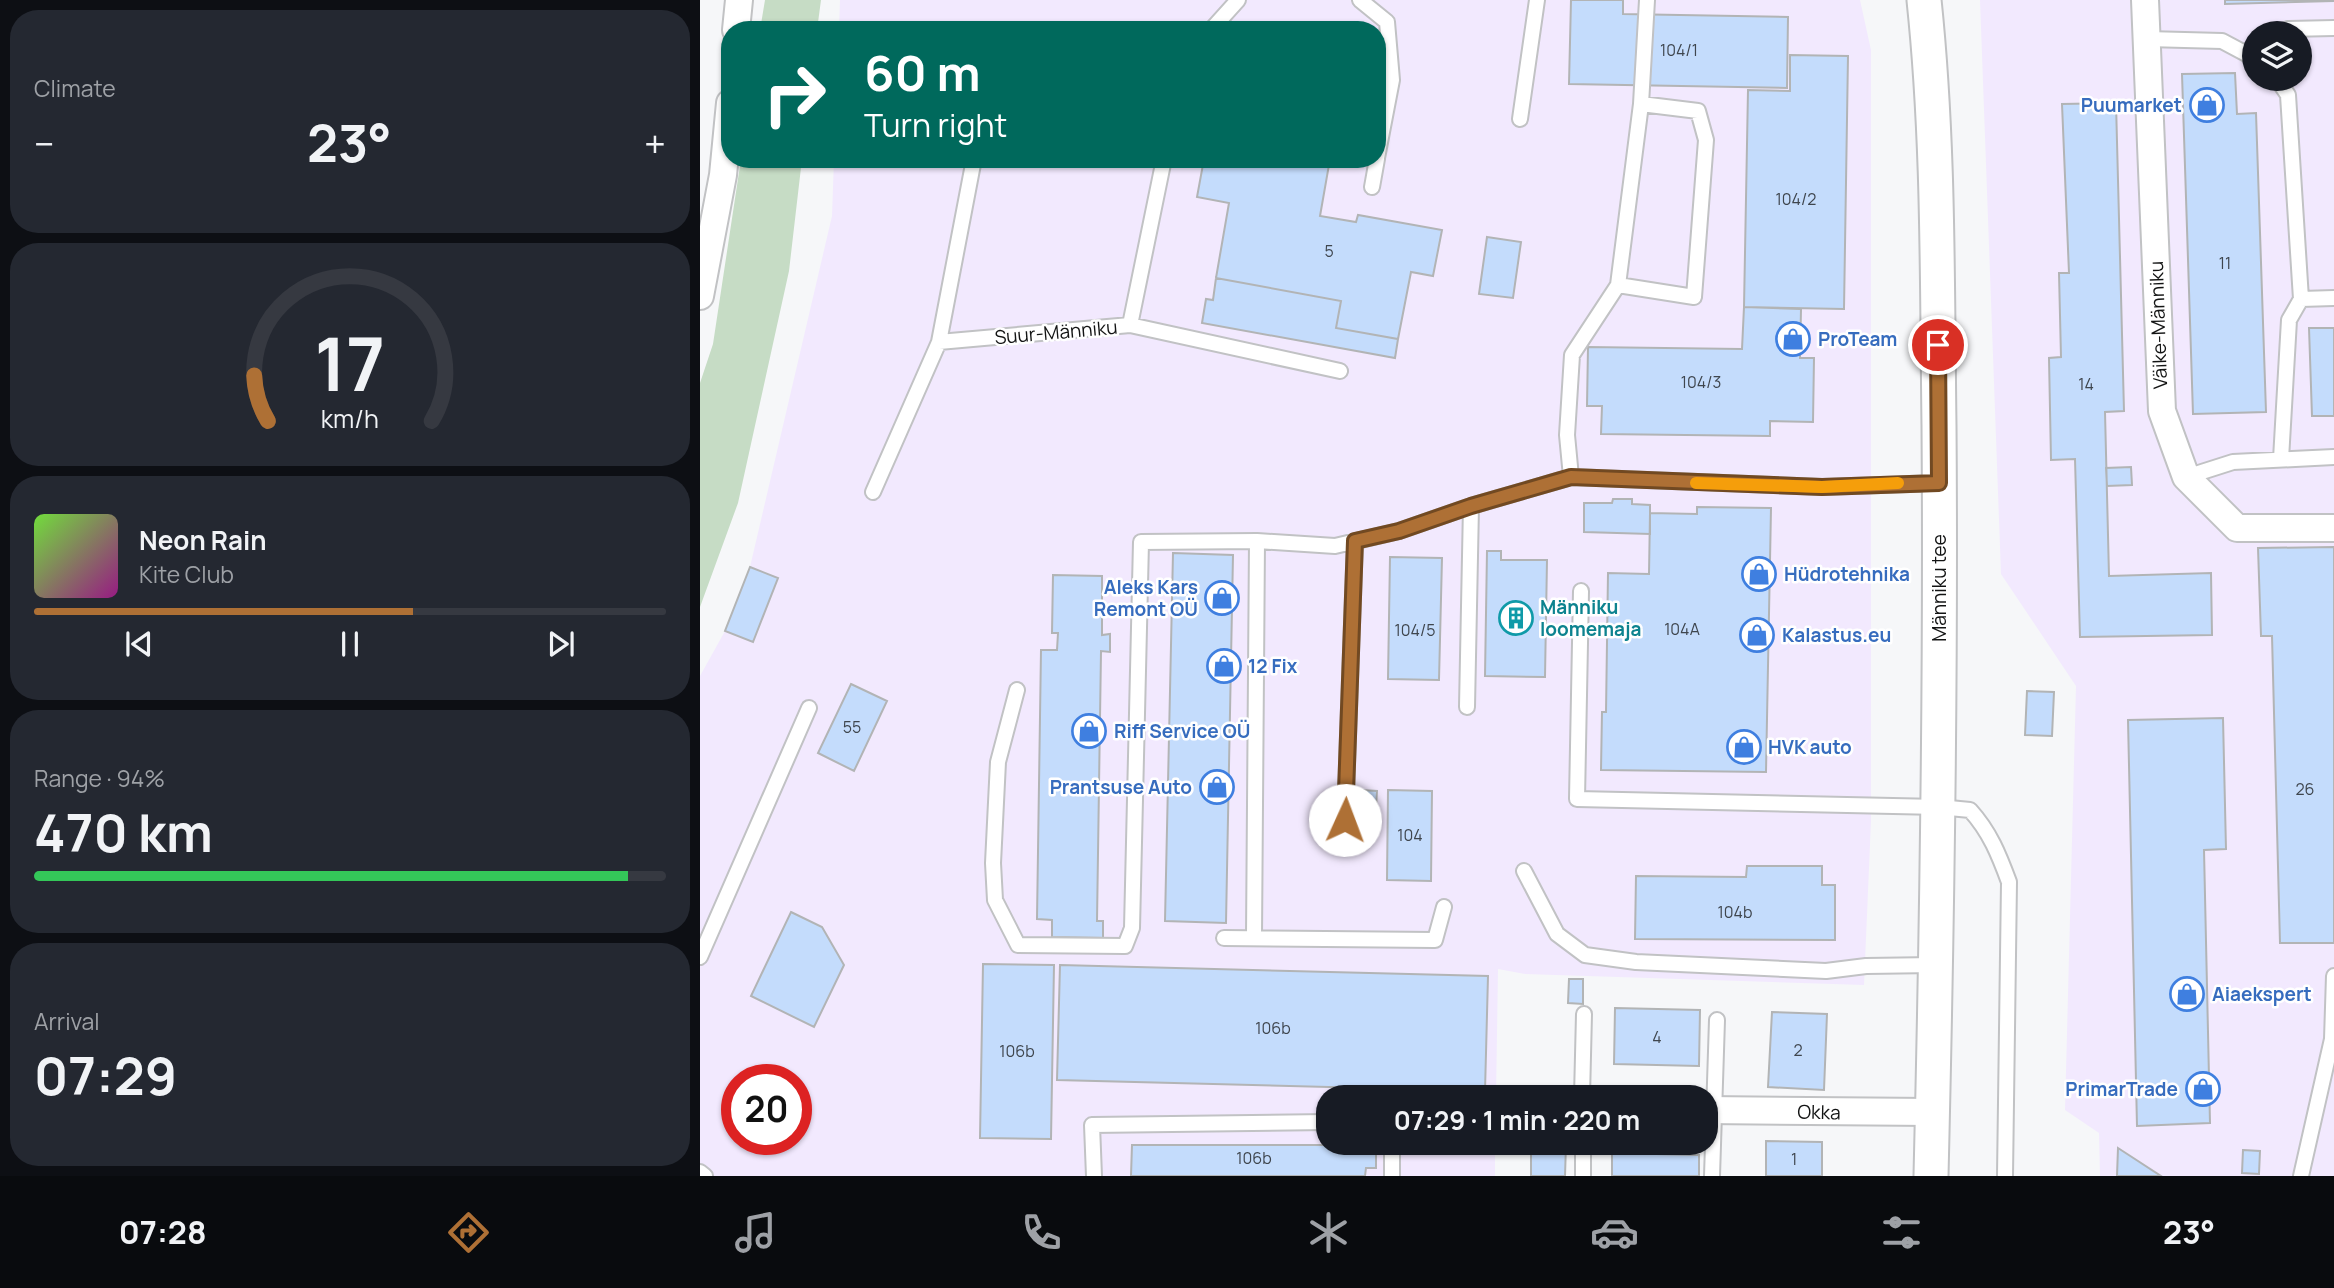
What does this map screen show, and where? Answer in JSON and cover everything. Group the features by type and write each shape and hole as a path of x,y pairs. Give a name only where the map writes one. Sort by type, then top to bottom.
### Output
{"street":[{"path":"737,21 739,0"},
{"name":"Männiku tee","path":"1924,0 1933,86 1937,188 1939,483 1939,807 1931,1176"},
{"name":"Väike-Männiku","path":"2145,0 2162,411 2186,477 2236,528 2334,528"},
{"path":"700,296 724,168"},
{"name":"Okka","path":"1718,1110 1933,1112"}],"lane":[{"path":"1218,21 1238,0"},
{"path":"1360,0 1386,21"},
{"path":"1520,119 1537,0"},
{"path":"1571,477 1567,435 1572,355 1618,285 1641,104 1647,0"},
{"path":"1386,21 1392,80 1386,112"},
{"path":"2312,28 2334,28"},
{"path":"2147,39 2222,41 2242,50"},
{"path":"2281,459 2289,320 2301,299 2286,91"},
{"path":"1618,285 1693,297 1706,140 1698,111 1641,104"},
{"path":"873,492 939,342 972,168"},
{"name":"Suur-Männiku","path":"939,342 1130,325 1162,168"},
{"path":"1372,187 1375,168"},
{"path":"2301,299 2334,298"},
{"path":"1130,325 1340,370"},
{"path":"2186,477 2233,462 2334,457"},
{"path":"1017,690 998,762 993,863 995,900 1018,945 1125,946 1132,928 1141,542 1258,541 1335,546 1399,531 1471,506 1571,477 1822,487 1939,483"},
{"path":"1467,707 1471,506"},
{"path":"1254,936 1258,541"},
{"path":"1345,820 1355,541"},
{"path":"1581,591 1577,799 1939,807 1970,810 1995,845 2009,882 2005,1176"},
{"path":"700,957 809,708"},
{"path":"1524,871 1557,934 1586,955 1636,962 1826,971 1866,966 1936,965"},
{"path":"1224,937 1435,940 1444,907"},
{"path":"2301,1176 2332,1039 2334,976"},
{"path":"1582,1085 1584,1014"},
{"path":"1712,1085 1717,1020"},
{"path":"1094,1176 1092,1125 1316,1122"},
{"path":"1392,1155 1392,1176"},
{"path":"1583,1155 1583,1176"},
{"path":"1711,1155 1712,1176"},
{"path":"700,1172 705,1176"}],"shaded area":[{"path":"840,0 1860,0 1871,50 1871,821 1864,985 1525,974 1498,969 1496,1085 1316,1085 1316,1155 1495,1155 1495,1176 700,1176 700,676 725,631 750,567 832,216 834,168 1386,168 1386,21 839,21"},
{"path":"1980,0 2334,0 2334,1176 2100,1176 2099,1133 2065,1110 2076,686 2001,574"}],"green space":[{"path":"765,0 821,0 818,21 762,21"},
{"path":"740,168 801,168 789,271 738,503 700,607 700,383 713,344"}],"building":[{"path":"1571,0 1623,0 1623,14 1788,17 1787,88 1569,84"},
{"path":"2225,0 2334,0 2334,1 2225,4"},
{"path":"1790,55 1848,56 1844,309 1744,307 1748,90 1790,91"},
{"path":"2235,73 2237,114 2256,113 2266,412 2193,414 2182,74"},
{"path":"2116,103 2124,411 2105,412 2109,576 2211,573 2212,635 2080,637 2075,459 2051,460 2049,358 2061,357 2059,273 2069,273 2062,104"},
{"path":"1202,168 1328,168 1320,216 1356,222 1358,215 1442,230 1433,276 1411,272 1398,339 1336,328 1341,301 1216,278 1229,203 1197,197"},
{"path":"1487,237 1521,242 1513,298 1479,294"},
{"path":"1216,278 1341,301 1336,328 1398,339 1395,358 1202,323 1206,299 1213,300"},
{"path":"1744,307 1801,309 1800,358 1814,358 1813,422 1770,421 1770,436 1601,434 1602,406 1587,406 1588,347 1742,349"},
{"path":"2309,328 2334,328 2334,416 2312,416"},
{"path":"2131,467 2132,485 2107,486 2106,468"},
{"path":"1613,499 1632,499 1632,504 1650,505 1650,534 1584,532 1584,503 1612,503"},
{"path":"1697,507 1771,508 1766,772 1601,770 1602,712 1606,712 1608,573 1649,574 1650,513 1697,514"},
{"path":"2334,547 2334,943 2280,943 2272,636 2261,636 2258,548"},
{"name":"Männiku loomemaja","path":"1487,551 1501,551 1501,560 1547,560 1545,677 1485,676"},
{"path":"1173,553 1233,555 1226,923 1165,921"},
{"path":"1390,557 1442,558 1439,680 1388,679"},
{"path":"750,567 778,578 753,642 725,631"},
{"path":"1053,575 1102,576 1102,635 1110,634 1110,652 1101,651 1097,921 1103,921 1103,938 1052,937 1052,920 1037,919 1041,650 1057,650 1058,633 1052,633"},
{"path":"851,684 887,701 854,771 818,753"},
{"path":"2027,691 2054,692 2052,736 2025,735"},
{"path":"2223,718 2226,849 2204,850 2210,1123 2137,1126 2128,720"},
{"path":"1361,790 1377,791 1376,808 1361,807"},
{"path":"1388,790 1432,791 1431,881 1387,880"},
{"path":"1747,866 1822,866 1822,885 1835,885 1835,940 1635,939 1636,876 1746,877"},
{"path":"791,912 822,927 844,965 814,1027 751,996"},
{"path":"983,964 1054,965 1051,1139 980,1138"},
{"path":"1060,965 1488,976 1485,1085 1316,1087 1057,1080"},
{"path":"1569,979 1583,979 1583,1004 1568,1003"},
{"path":"1615,1008 1700,1010 1699,1066 1614,1064"},
{"path":"1772,1012 1827,1014 1824,1090 1768,1087"},
{"path":"1766,1141 1822,1142 1822,1176 1766,1176"},
{"path":"1132,1145 1316,1145 1316,1155 1376,1155 1376,1168 1366,1168 1365,1176 1131,1176"},
{"path":"2118,1148 2161,1176 2117,1176"},
{"path":"2243,1150 2260,1151 2259,1174 2242,1173"},
{"path":"1531,1155 1566,1155 1565,1176 1531,1176"},
{"path":"1612,1155 1699,1155 1699,1176 1612,1176"}],"slow traffic":[{"path":"1696,483 1822,487 1898,483"}],"place":[{"name":"Puumarket","path":"2207,105"},
{"name":"ProTeam","path":"1793,339"},
{"name":"Hüdrotehnika","path":"1759,574"},
{"name":"Aleks Kars Remont OÜ","path":"1222,598"},
{"name":"Männiku loomemaja","path":"1516,618"},
{"name":"Kalastus.eu","path":"1757,635"},
{"name":"12 Fix","path":"1224,666"},
{"name":"Riff Service OÜ","path":"1089,731"},
{"name":"HVK auto","path":"1744,747"},
{"name":"Prantsuse Auto","path":"1217,787"},
{"name":"Aiaekspert","path":"2187,994"},
{"name":"PrimarTrade","path":"2203,1089"}],"route":[{"path":"1345,820 1355,541 1399,531 1471,506 1571,477 1822,487 1939,483 1938,345"}]}
